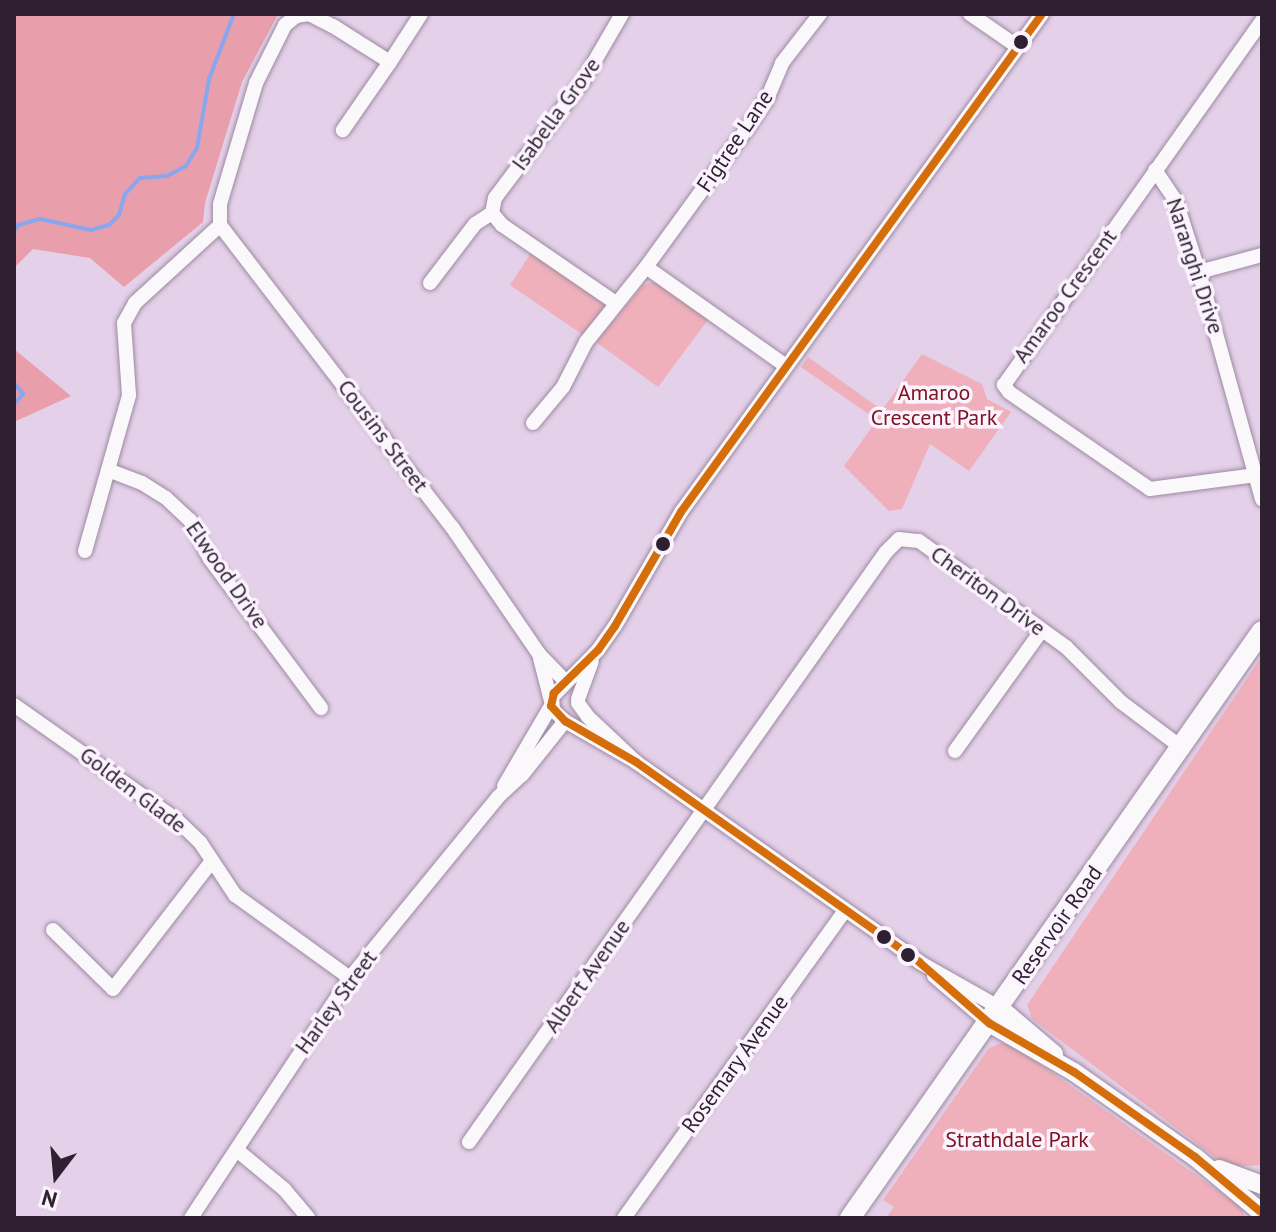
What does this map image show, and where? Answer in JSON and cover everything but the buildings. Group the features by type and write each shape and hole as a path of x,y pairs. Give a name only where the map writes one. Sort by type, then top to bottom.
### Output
{"main road":[{"name":"Reservoir Road","path":"850,1218 1262,631"}],"street":[{"path":"85,551 129,395 124,323 135,303 220,225 220,204 256,83 285,25 296,16 309,14 390,62"},
{"path":"343,130 421,14"},
{"name":"Isabella Grove","path":"430,283 475,224 492,213 495,198 583,81 622,14"},
{"name":"Figtree Lane","path":"533,423 563,387 586,342 646,267 748,127 767,99 782,63 820,14"},
{"path":"970,14 1018,47"},
{"path":"566,681 598,650 631,604 676,520 1042,14"},
{"path":"1155,170 1262,20"},
{"name":"Naranghi Drive","path":"1155,170 1176,201 1199,272 1262,499"},
{"name":"Amaroo Crescent","path":"1155,170 1009,373 1005,388 1150,489 1256,475"},
{"path":"492,213 502,225 616,303"},
{"name":"Cousins Street","path":"220,225 452,527 539,654 566,681 578,701"},
{"path":"1199,272 1262,255"},
{"path":"646,267 786,366"},
{"name":"Elwood Drive","path":"108,470 142,483 166,498 190,520 210,559 321,708"},
{"name":"Cheriton Drive","path":"704,810 886,552 899,539 919,541 1042,630 1077,656 1121,702 1181,747"},
{"path":"955,751 1042,630"},
{"path":"598,650 578,701 636,762"},
{"name":"Cousins Street","path":"539,654 551,703"},
{"name":"Harley Street","path":"498,797 566,681"},
{"name":"Harley Street","path":"191,1218 350,978 498,797 522,775 566,721 578,701"},
{"path":"551,703 566,721 636,762 1195,1157 1262,1213"},
{"name":"Golden Glade","path":"14,705 177,820 200,842 235,895 350,978"},
{"name":"Albert Avenue","path":"469,1142 704,810"},
{"path":"53,930 113,989 211,862"},
{"name":"Rosemary Avenue","path":"624,1218 845,910"},
{"path":"238,1151 284,1189 308,1218"},
{"path":"1195,1157 1238,1178 1262,1185"}],"green space":[{"path":"535,247 612,302 586,337 510,285"},
{"path":"660,280 710,317 658,387 596,342 643,285"},
{"name":"Amaroo Crescent Park","path":"922,354 982,384 987,399 1011,412 969,471 930,444 902,509 889,511 844,466 877,420 801,367 808,357 882,410"},
{"path":"1262,656 1262,1165 1228,1167 1032,1019 1027,1005"},
{"name":"Strathdale Park","path":"1001,1043 1019,1049 1241,1207 1245,1218 886,1218 894,1207 883,1200 989,1048"}],"shaded area":[{"path":"14,14 278,14 242,82 205,203 203,222 124,287 90,258 33,249 14,268"},
{"path":"14,349 71,396 14,422"}],"waterway":[{"path":"14,231 18,225 40,219 91,230 109,225 119,215 125,194 140,178 167,176 186,166 197,148 209,79 234,14"},
{"path":"14,383 23,394 14,404"}],"transit line":[{"path":"1042,14 681,512 615,626 598,650 554,693 551,706 565,721 636,762 919,962 989,1023 1074,1072 1195,1157 1262,1213"}]}
